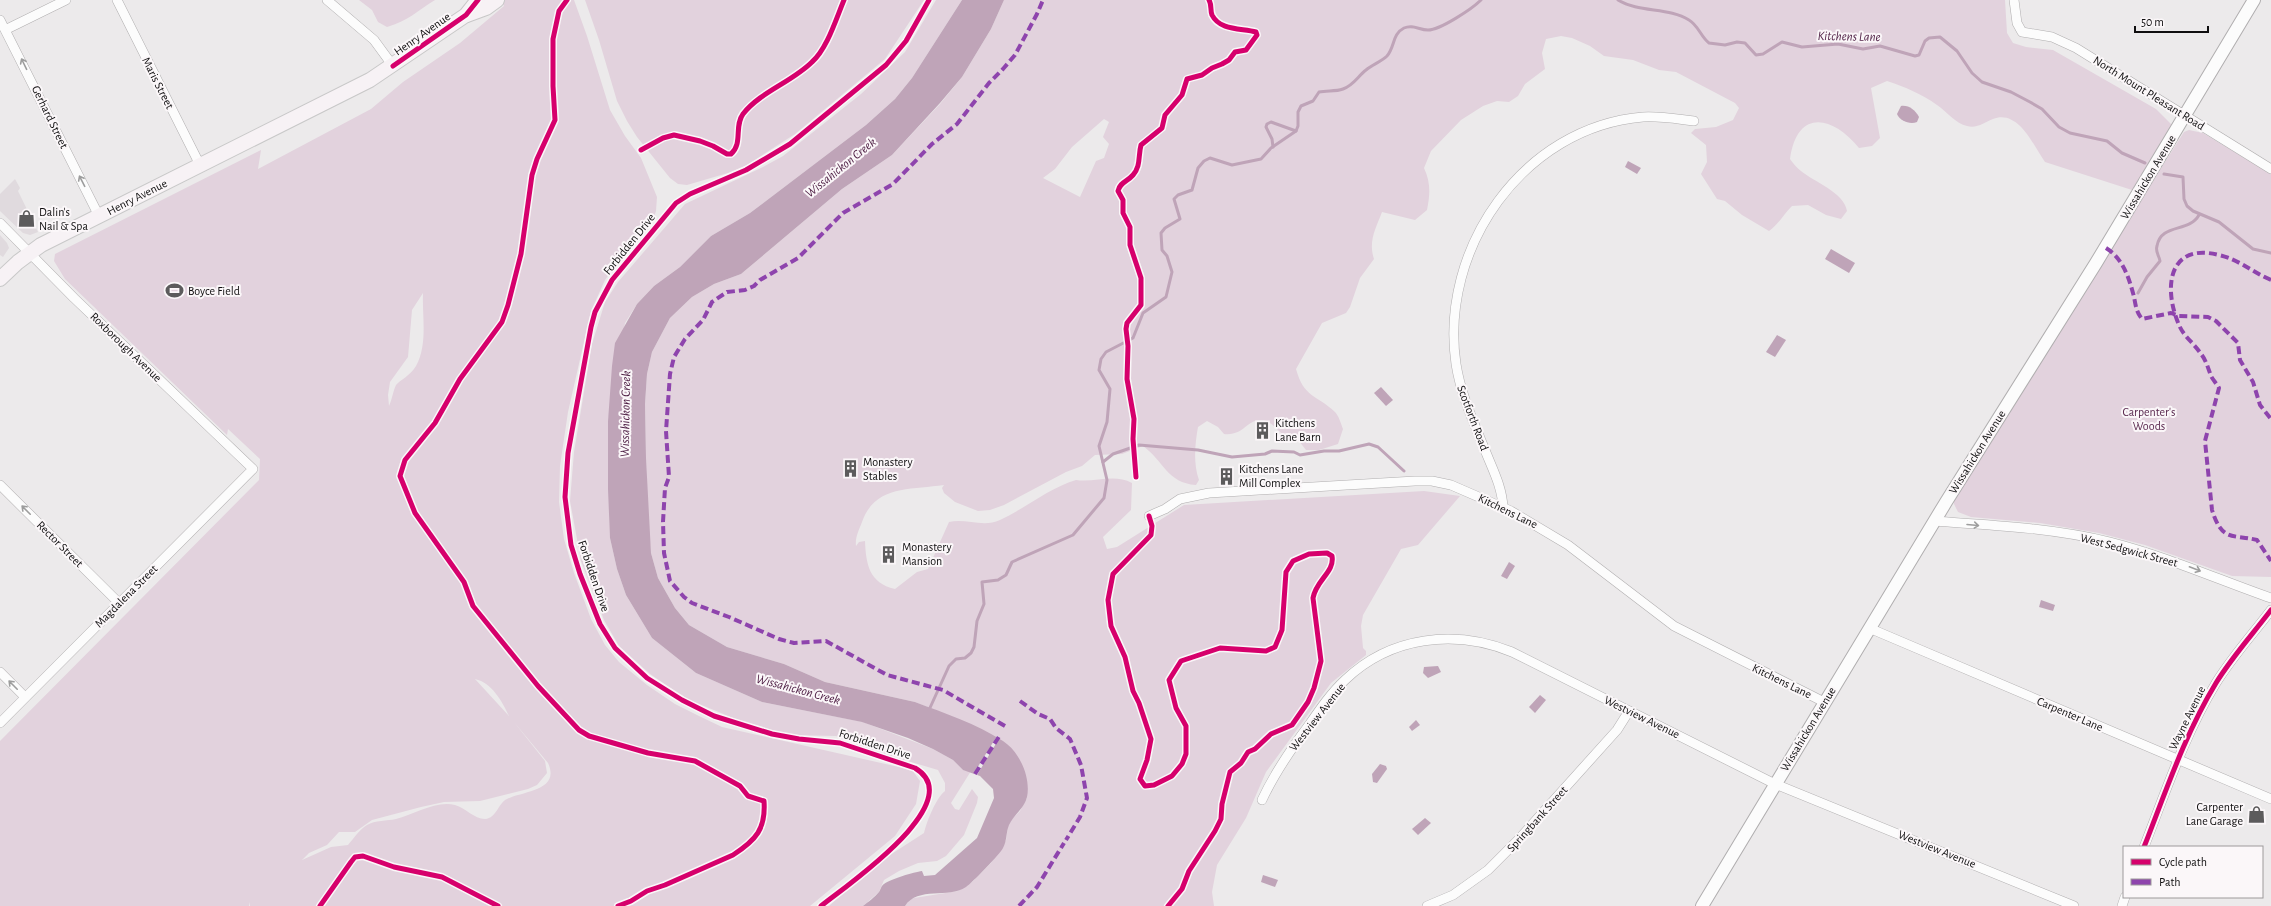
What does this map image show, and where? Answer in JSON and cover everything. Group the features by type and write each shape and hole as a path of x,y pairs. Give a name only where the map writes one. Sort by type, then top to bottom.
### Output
{"main road":[{"name":"Henry Avenue","path":"0,279 30,252 361,85 392,66 466,15 487,3"}],"street":[{"path":"6,30 66,0"},
{"name":"Maris Street","path":"117,0 200,166"},
{"path":"327,0 374,40 392,66"},
{"name":"North Mount Pleasant Road","path":"2014,0 2017,23 2022,32 2063,41 2186,115 2271,169"},
{"name":"Wissahickon Avenue","path":"1702,906 1934,521 2096,263 2254,0"},
{"name":"Gerhard Street","path":"0,20 99,216"},
{"name":"Scotforth Road","path":"1503,507 1500,486 1464,398 1455,355 1453,335 1456,302 1464,265 1471,246 1494,204 1515,180 1543,156 1569,140 1597,128 1628,120 1656,117 1694,121"},
{"name":"Roxborough Avenue","path":"0,223 74,298 253,469"},
{"name":"Magdalena Street","path":"0,723 253,469"},
{"name":"Kitchens Lane","path":"1148,516 1165,509 1180,499 1209,494 1419,481 1451,485 1503,507 1555,536 1674,626 1824,702"},
{"name":"Rector Street","path":"0,485 119,603"},
{"name":"West Sedgwick Street","path":"1934,521 2034,530 2109,542 2167,559 2271,598"},
{"name":"Wayne Avenue","path":"2144,846 2193,724 2216,683 2240,648 2271,610"},
{"name":"Carpenter Lane","path":"1869,628 2271,798"},
{"name":"Westview Avenue","path":"1262,800 1283,760 1338,687 1359,668 1378,655 1407,644 1451,638 1471,640 1493,645 1512,652 1775,784 2074,906"},
{"path":"0,672 25,697"},
{"name":"Springbank Street","path":"1427,906 1462,889 1497,862 1617,730 1629,711"}],"shaded area":[{"path":"15,179 20,188 18,191 38,232 30,235 23,233 0,211 0,194"},
{"path":"0,235 7,243 9,248 3,257 0,255"}],"green space":[{"path":"359,0 435,0 407,19 387,27 378,22 372,10"},
{"path":"501,0 574,0 610,110 625,136 641,158 657,197 656,211 652,223 627,249 605,280 591,311 568,412 560,466 559,502 564,539 574,573 591,619 605,645 619,662 647,685 675,704 722,727 912,770 920,781 916,804 895,836 810,906 250,906 250,902 249,906 0,906 0,741 259,480 260,459 228,429 227,435 65,279 54,261 55,254 261,150 258,169 371,109 403,82 460,43 504,6","holes":["423,293 424,330 420,358 414,369 396,385 389,406 388,395 390,382 408,357 412,310","475,679 486,684 496,693 509,716","514,722 548,763 551,772 545,785 507,799 492,816 485,819 481,819 455,805 441,804 396,819 370,823 362,829 348,845 331,847 302,860 309,853 327,845 339,832 355,832 372,820 444,802 480,801 528,789 537,785 547,773 545,761"]},
{"path":"585,0 924,0 885,59 795,134 747,165 728,173 687,185 678,184 670,178 637,137 627,121 617,101 599,40"},
{"path":"936,0 962,0 912,78 895,99 866,125 750,213 711,236 680,267 654,286 637,304 625,323 608,421 610,538 617,569 626,595 652,638 696,673 762,702 863,722 933,749 953,760 963,770 971,771 951,803 955,809 959,810 972,789 978,797 977,803 964,835 946,856 937,861 918,863 899,871 884,880 879,892 863,906 829,906 876,864 924,833 935,804 945,791 945,783 938,770 864,748 836,736 790,735 738,720 687,699 650,674 619,646 604,620 581,561 570,501 574,452 592,344 605,302 618,282 685,204 783,156 861,94 905,52"},
{"path":"1004,0 2005,0 2007,33 2013,43 2026,47 2053,50 2156,109 2172,125 2132,190 2045,162 2025,131 2011,119 2002,117 1974,127 1963,125 1925,97 1907,88 1887,81 1871,88 1880,138 1872,146 1859,148 1849,137 1838,129 1827,124 1817,122 1808,125 1800,132 1794,143 1790,159 1801,171 1828,188 1840,198 1845,204 1847,211 1841,219 1826,215 1808,205 1792,206 1769,231 1742,215 1725,201 1717,199 1701,174 1707,162 1706,145 1691,133 1695,129 1716,127 1733,120 1739,108 1735,103 1676,72 1659,70 1633,60 1604,56 1590,46 1572,38 1561,36 1546,39 1542,53 1545,69 1525,84 1518,96 1509,102 1497,101 1483,106 1461,120 1431,151 1424,168 1428,179 1429,189 1427,210 1415,220 1382,212 1372,240 1372,252 1374,259 1360,278 1350,307 1346,313 1322,323 1296,369 1299,378 1307,391 1328,406 1338,416 1343,429 1338,444 1319,450 1306,450 1299,441 1288,439 1269,422 1261,420 1252,422 1236,433 1224,434 1218,427 1207,421 1198,427 1195,454 1199,480 1196,485 1178,480 1172,476 1143,446 1122,454 1095,455 1082,466 1066,472 1004,505 990,510 978,511 955,502 944,493 942,488 944,485 907,489 885,495 876,501 868,510 856,540 856,546 859,542 865,541 868,565 874,577 886,586 895,589 917,572 928,569 949,522 994,522 1010,515 1056,488 1076,480 1083,481 1111,478 1125,480 1132,483 1131,510 1103,537 1107,549 1117,547 1184,505 1424,491 1460,496 1418,545 1401,549 1363,615 1361,626 1363,648 1366,651 1366,655 1331,683 1266,772 1246,818 1217,865 1212,892 1214,906 905,906 909,900 914,898 958,891 972,882 991,863 1006,840 1008,826 1011,820 1020,811 1027,798 964,722 915,702 825,682 784,664 727,647 689,625 675,608 658,578 651,553 647,511 645,404 647,374 652,352 670,318 692,297 714,284 741,274 842,189 892,155 940,104 962,77 991,29","holes":["1104,119 1109,122 1103,137 1109,144 1104,158 1096,161 1080,197 1043,178 1055,169 1072,147"]},
{"name":"Carpenter's Woods","path":"2189,130 2203,133 2271,174 2271,577 2232,576 2145,545 2099,533 2040,523 1971,517 1958,512 1954,504 1954,500 2165,162 2184,132"}],"water":[{"name":"Wissahickon Creek","path":"962,0 1004,0 991,29 962,77 892,155 842,189 741,274 714,284 692,297 670,318 652,352 647,374 645,404 646,458 651,553 658,578 675,608 689,625 727,647 784,664 825,682 915,702 960,719 1003,741 1014,752 1023,766 1026,774 1028,790 1026,801 1009,825 1001,851 969,885 951,892 917,896 905,906 863,906 879,892 883,885 887,882 908,874 922,871 924,876 935,875 977,838 994,798 993,789 980,776 963,770 953,760 908,738 862,722 762,702 696,673 652,638 626,595 617,569 610,538 608,421 612,366 615,343 637,304 654,286 680,267 711,236 750,213 866,125 895,99 912,78"},
{"path":"1901,106 1907,106 1916,112 1919,117 1917,122 1908,123 1900,119 1897,114"},
{"path":"1628,161 1641,168 1637,174 1625,167"},
{"path":"1831,249 1855,263 1849,273 1825,259"},
{"path":"1777,335 1786,340 1775,357 1766,352"},
{"path":"1381,387 1393,400 1386,406 1374,393"},
{"path":"1509,562 1515,566 1507,579 1501,576"},
{"path":"2041,600 2055,605 2053,611 2039,607"},
{"path":"1438,666 1441,672 1428,678 1423,673 1424,667"},
{"path":"1540,695 1546,700 1535,713 1529,707"},
{"path":"1416,720 1420,725 1412,731 1409,727"},
{"path":"1380,764 1386,766 1387,769 1377,783 1373,782 1372,774"},
{"path":"1425,818 1431,823 1418,835 1412,829"},
{"path":"1263,875 1278,880 1275,887 1261,882"}],"pier":[{"path":"997,736 1000,737 977,775 974,773"}],"waterway":[{"name":"Kitchens Lane","path":"929,710 949,666 956,659 965,658 971,653 974,647 977,621 984,604 982,582 998,580 1006,575 1012,562 1073,535 1104,498 1107,480 1099,446 1107,422 1110,389 1099,370 1101,359 1106,352 1133,338 1143,313 1166,297 1172,272 1167,256 1162,250 1161,233 1165,228 1180,219 1174,199 1178,195 1192,190 1198,168 1204,161 1210,158 1232,165 1261,159 1271,148 1296,131 1298,126 1298,112 1301,106 1313,101 1319,92 1340,90 1350,85 1371,66 1387,56 1390,52 1395,37 1404,28 1413,27 1428,30 1440,27 1481,0"},
{"name":"Kitchens Lane","path":"1618,0 1635,7 1663,11 1681,16 1692,22 1709,43 1725,45 1737,42 1745,43 1756,55 1763,54 1782,42 1802,47 1838,44 1863,49 1880,46 1915,56 1919,55 1925,41 1929,38 1940,37 1957,51 1972,73 1982,82 2011,92 2030,102 2042,109 2059,127 2070,133 2107,141 2122,153 2145,163"},
{"name":"Kitchens Lane","path":"1273,147 1272,139 1266,127 1267,124 1271,122 1296,131"},
{"name":"Kitchens Lane","path":"2164,174 2183,177 2184,199 2187,206 2193,211 2219,222 2253,249 2271,253"},
{"path":"2138,293 2147,277 2160,261 2156,250 2160,239 2169,231 2194,221 2199,215"},
{"path":"1103,462 1113,454 1139,445 1198,450 1232,457 1265,454 1272,451 1294,452 1300,455 1324,451 1339,451 1369,444 1378,447 1404,471"}],"marked path":[{"path":"1005,726 943,690 887,675 826,641 794,643 779,639 729,617 692,603 684,597 670,581 664,553 663,522 665,488 669,477 666,431 670,374 674,357 685,339 703,320 712,302 727,292 745,290 754,286 760,280 798,258 843,213 893,184 932,144 957,124 989,83 1015,55 1043,0"},
{"path":"2106,248 2112,252 2124,268 2131,286 2137,310 2142,319 2171,313 2179,316 2208,317 2216,321 2238,343 2240,360 2253,382 2260,405 2271,419"},
{"path":"2271,280 2226,257 2202,253 2189,255 2180,262 2174,271 2171,283 2171,297 2179,325 2203,356 2211,376 2219,388 2205,441 2212,510 2216,520 2224,532 2229,535 2257,540 2271,561"},
{"path":"1020,701 1038,714 1050,719 1056,728 1070,739 1081,765 1087,798 1080,817 1066,840"},
{"path":"975,774 1000,735"},
{"path":"1019,906 1037,887 1064,843"}],"cycle path":[{"path":"393,66 466,15 478,0"},
{"path":"567,0 559,11 553,39 555,120 537,159 532,175 521,254 508,305 502,322 460,379 435,423 405,460 400,476 415,513 464,582 473,606 538,686 579,730 589,736 648,753 695,761 740,786 748,796 764,801 763,819 758,833 741,850 665,885 647,891 631,901 618,906"},
{"path":"641,150 663,138 674,135 700,141 727,154 731,154 737,145 739,124 743,114 758,99 804,69 812,62 827,42 844,0"},
{"name":"Forbidden Drive","path":"821,906 877,862 899,842 917,821 928,801 928,783 915,768 840,743 799,739 772,734 714,716 682,700 647,678 615,648 600,624 580,574 571,545 565,497 568,453 591,327 595,312 612,280 676,203 690,194 746,170 790,144 886,65 906,41 929,0"},
{"path":"1136,477 1133,439 1134,419 1127,379 1128,346 1126,329 1127,323 1141,305 1141,278 1130,245 1130,227 1123,213 1123,200 1118,191 1120,186 1136,172 1141,145 1162,128 1165,115 1182,95 1187,79 1202,75 1212,68 1222,64 1229,60 1235,52 1246,50 1257,35 1256,32 1232,28 1220,24 1212,15 1209,0"},
{"path":"1149,516 1152,526 1151,535 1113,574 1108,600 1111,626 1125,657 1133,691 1139,703 1151,739 1147,760 1140,779 1145,786 1154,785 1172,776 1182,764 1186,754 1186,726 1176,708 1169,680 1181,661 1220,648 1266,651 1275,647 1282,630 1286,572 1293,561 1309,554 1327,553 1332,556 1331,567 1318,586 1313,598 1321,661 1314,688 1308,702 1292,725 1271,734 1255,749 1248,752 1241,763 1230,772 1222,804 1221,819 1189,871 1182,889 1168,906"},
{"path":"2144,846 2185,743 2205,702 2229,664 2271,610"},
{"path":"320,906 355,857 363,856 394,867 442,877 498,906"}],"place":[{"name":"Dalin's Nail & Spa","path":"26,219"},
{"name":"Boyce Field","path":"175,291"},
{"name":"Kitchens Lane Barn","path":"1262,430"},
{"name":"Monastery Stables","path":"850,469"},
{"name":"Kitchens Lane Mill Complex","path":"1226,476"},
{"name":"Monastery Mansion","path":"889,554"},
{"name":"Carpenter Lane Garage","path":"2256,814"}]}
